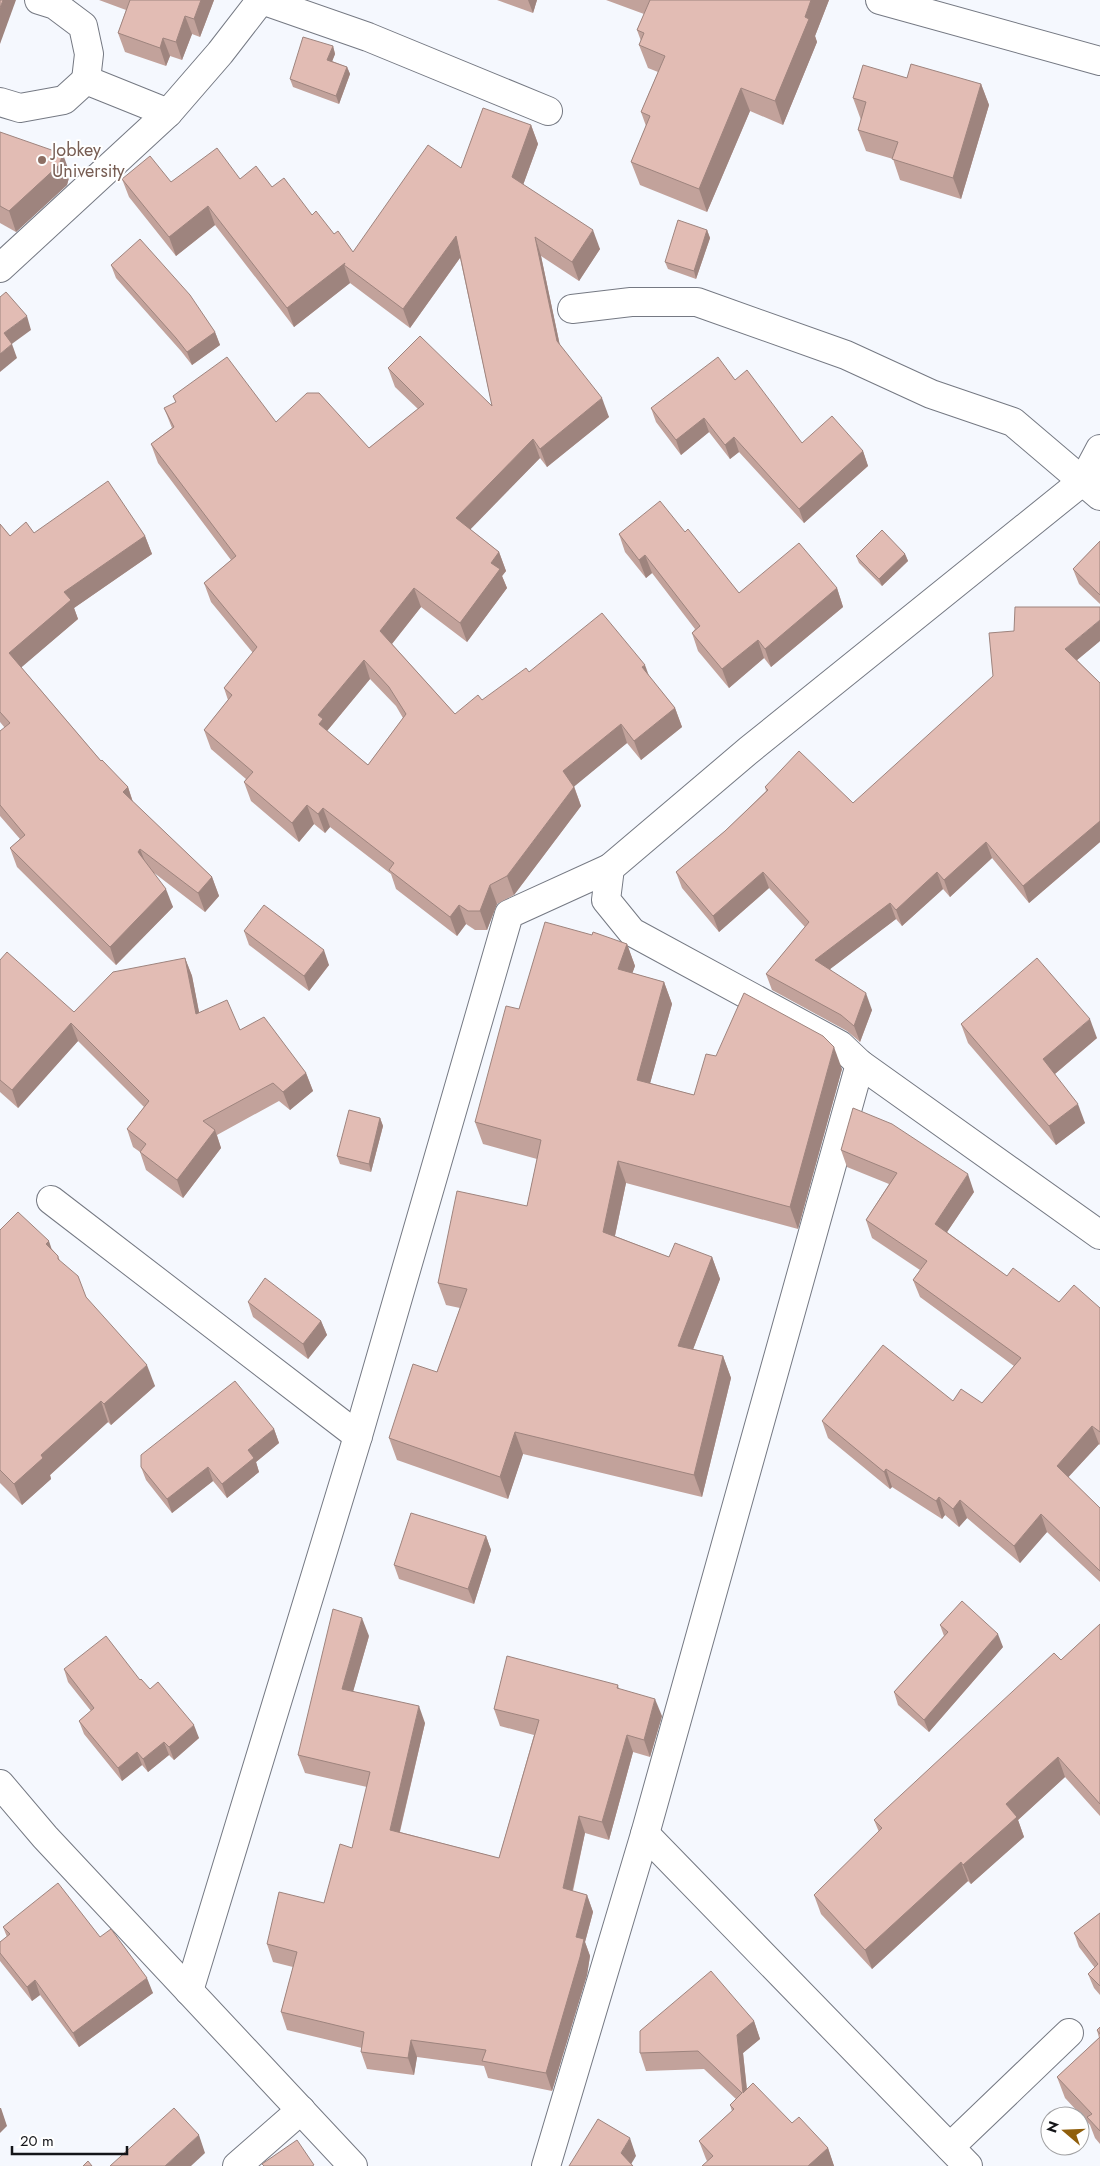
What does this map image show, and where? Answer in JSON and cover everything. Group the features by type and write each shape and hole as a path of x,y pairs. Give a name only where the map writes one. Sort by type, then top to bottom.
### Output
{"street":[{"path":"0,102 20,108 64,100 86,80 89,54 83,26 55,5 39,0"},
{"path":"0,268 168,113 220,53 262,0 368,37 548,110"},
{"path":"880,0 1100,61"},
{"path":"86,80 168,113"},
{"path":"572,309 631,302 697,302 846,356 931,394 1013,422 1092,489"},
{"path":"189,1991 358,1436 509,914 610,868 749,750 1092,489 1100,449"},
{"path":"610,868 606,900 632,932 840,1044 860,1064 1100,1235"},
{"path":"546,2166 645,1834 860,1064"},
{"path":"51,1200 358,1436"},
{"path":"0,1784 45,1837 353,2166"},
{"path":"645,1834 959,2157 1069,2032"},
{"path":"237,2166 301,2110"}],"building":[{"path":"130,0 201,0 194,19 185,16 176,42 163,38 160,48 118,33"},
{"path":"650,0 811,0 805,17 809,19 775,101 741,88 699,189 631,162 650,116 641,112 665,56 639,45 644,33 637,30"},
{"path":"303,37 333,46 327,60 347,67 336,96 290,79"},
{"path":"911,64 981,84 953,178 892,159 898,142 858,130 866,102 853,98 863,65 907,78"},
{"path":"483,108 531,125 512,177 593,230 572,262 535,237 557,341 602,398 540,449 533,439 456,518 499,552 491,563 500,569 460,623 414,588 380,631 455,714 478,695 482,700 526,668 529,672 602,613 645,665 642,667 675,708 634,741 621,724 563,771 574,787 507,876 490,885 480,911 468,911 459,905 450,917 389,870 394,863 323,808 318,814 307,805 292,823 244,782 253,772 204,730 232,695 224,688 257,647 204,583 236,556 151,444 174,427 164,408 176,402 173,396 227,357 276,422 307,393 319,393 369,448 424,404 388,368 420,336 492,406 456,236 403,309 344,265 345,263 287,308 208,206 169,237 122,179 150,156 171,182 217,148 240,179 256,166 272,187 284,178 312,215 316,211 334,234 338,231 353,252 428,145 461,168","holes":["364,660 389,687 406,714 368,765 319,724 323,719 318,715"]},
{"path":"0,132 63,154 59,165 9,211 0,206"},
{"path":"678,220 707,230 694,271 665,262"},
{"path":"140,239 190,295 215,332 187,352 111,265"},
{"path":"6,292 27,316 4,333 12,344 0,354 0,297"},
{"path":"718,357 735,380 747,370 802,443 832,416 863,451 799,509 734,437 725,445 704,418 676,440 651,408"},
{"path":"108,481 145,536 64,592 71,600 9,653 101,761 128,787 123,792 212,877 198,893 140,849 138,852 166,889 110,947 10,848 25,835 0,805 0,731 10,723 0,712 0,524 10,536 26,522 34,533"},
{"path":"660,501 685,532 688,529 739,593 799,543 837,588 765,649 758,640 722,669 692,633 700,626 645,555 639,560 619,534"},
{"path":"882,530 905,554 879,579 856,556"},
{"path":"1100,541 1100,595 1073,569"},
{"path":"1015,607 1100,607 1100,620 1065,649 1100,683 1100,821 1023,886 986,842 944,880 937,872 896,910 890,903 815,960 866,993 854,1026 841,1015 766,974 809,922 763,872 713,916 676,872 725,831 768,790 765,787 799,751 853,803 993,676 989,633 1014,631"},
{"path":"264,905 324,950 304,976 244,931"},
{"path":"545,922 592,935 593,932 627,944 618,969 664,982 637,1080 694,1095 706,1054 716,1056 744,993 823,1036 834,1047 790,1207 618,1161 603,1232 669,1257 675,1243 712,1257 678,1346 723,1356 694,1475 515,1432 500,1477 389,1438 413,1364 437,1372 467,1289 438,1283 457,1191 527,1206 541,1140 475,1122 506,1006 519,1009"},
{"path":"7,952 74,1012 113,972 185,958 196,1014 227,1000 240,1030 264,1017 306,1073 283,1092 273,1083 203,1121 215,1130 177,1180 140,1152 146,1144 127,1129 149,1101 71,1023 12,1090 0,1080 0,960"},
{"path":"1037,958 1090,1019 1043,1059 1078,1104 1049,1126 961,1024"},
{"path":"853,1108 892,1124 968,1174 935,1224 1007,1276 1013,1268 1059,1302 1074,1285 1100,1308 1100,1432 1092,1426 1057,1466 1100,1508 1100,1571 1041,1514 1014,1546 960,1500 953,1509 939,1497 936,1501 886,1469 884,1472 822,1421 883,1345 953,1401 961,1389 982,1403 1021,1358 913,1280 927,1261 866,1220 897,1173 841,1150"},
{"path":"349,1110 380,1118 369,1164 337,1156"},
{"path":"18,1212 49,1241 46,1244 58,1256 58,1259 78,1276 86,1297 147,1365 104,1404 101,1401 41,1455 43,1458 14,1484 0,1470 0,1230"},
{"path":"265,1278 321,1321 303,1344 248,1302"},
{"path":"235,1381 274,1429 248,1450 254,1458 222,1484 208,1467 167,1499 141,1467 141,1455"},
{"path":"411,1513 486,1536 468,1589 394,1565"},
{"path":"962,1601 998,1634 924,1720 894,1692 948,1632 940,1625"},
{"path":"333,1609 362,1618 342,1689 419,1706 390,1830 499,1858 539,1720 494,1709 507,1656 618,1685 617,1688 655,1699 644,1740 627,1735 602,1822 579,1816 563,1888 587,1895 576,1937 584,1939 546,2073 482,2061 486,2050 411,2040 408,2058 361,2052 364,2032 281,2012 297,1952 267,1944 279,1892 324,1903 340,1844 352,1848 370,1772 298,1755"},
{"path":"1100,1624 1100,1804 1058,1757 1006,1804 1017,1817 963,1865 961,1862 865,1950 814,1895 882,1828 874,1820 1054,1653 1061,1660"},
{"path":"106,1636 140,1680 150,1689 158,1682 194,1725 169,1747 164,1742 143,1759 137,1752 118,1768 79,1721 94,1708 64,1669"},
{"path":"58,1883 100,1937 111,1929 147,1978 73,2033 35,1980 27,1987 0,1953 0,1942 10,1934 3,1927"},
{"path":"1100,1913 1100,1986 1088,1974 1098,1964 1074,1933"},
{"path":"711,1971 754,2021 737,2035 743,2093 753,2083 792,2123 799,2117 828,2148 808,2166 702,2166 713,2156 699,2141 734,2109 730,2105 742,2093 698,2051 640,2053 640,2031"},
{"path":"1100,2037 1100,2131 1090,2120 1090,2115 1092,2114 1090,2106 1084,2106 1057,2077"},
{"path":"174,2108 199,2135 165,2166 110,2166"},
{"path":"598,2119 630,2138 621,2153 633,2166 569,2166"},
{"path":"297,2140 314,2165 264,2166 262,2164"},
{"path":"88,2161 92,2166 83,2166"}],"place":[{"name":"Jobkey University","path":"42,160"}]}
